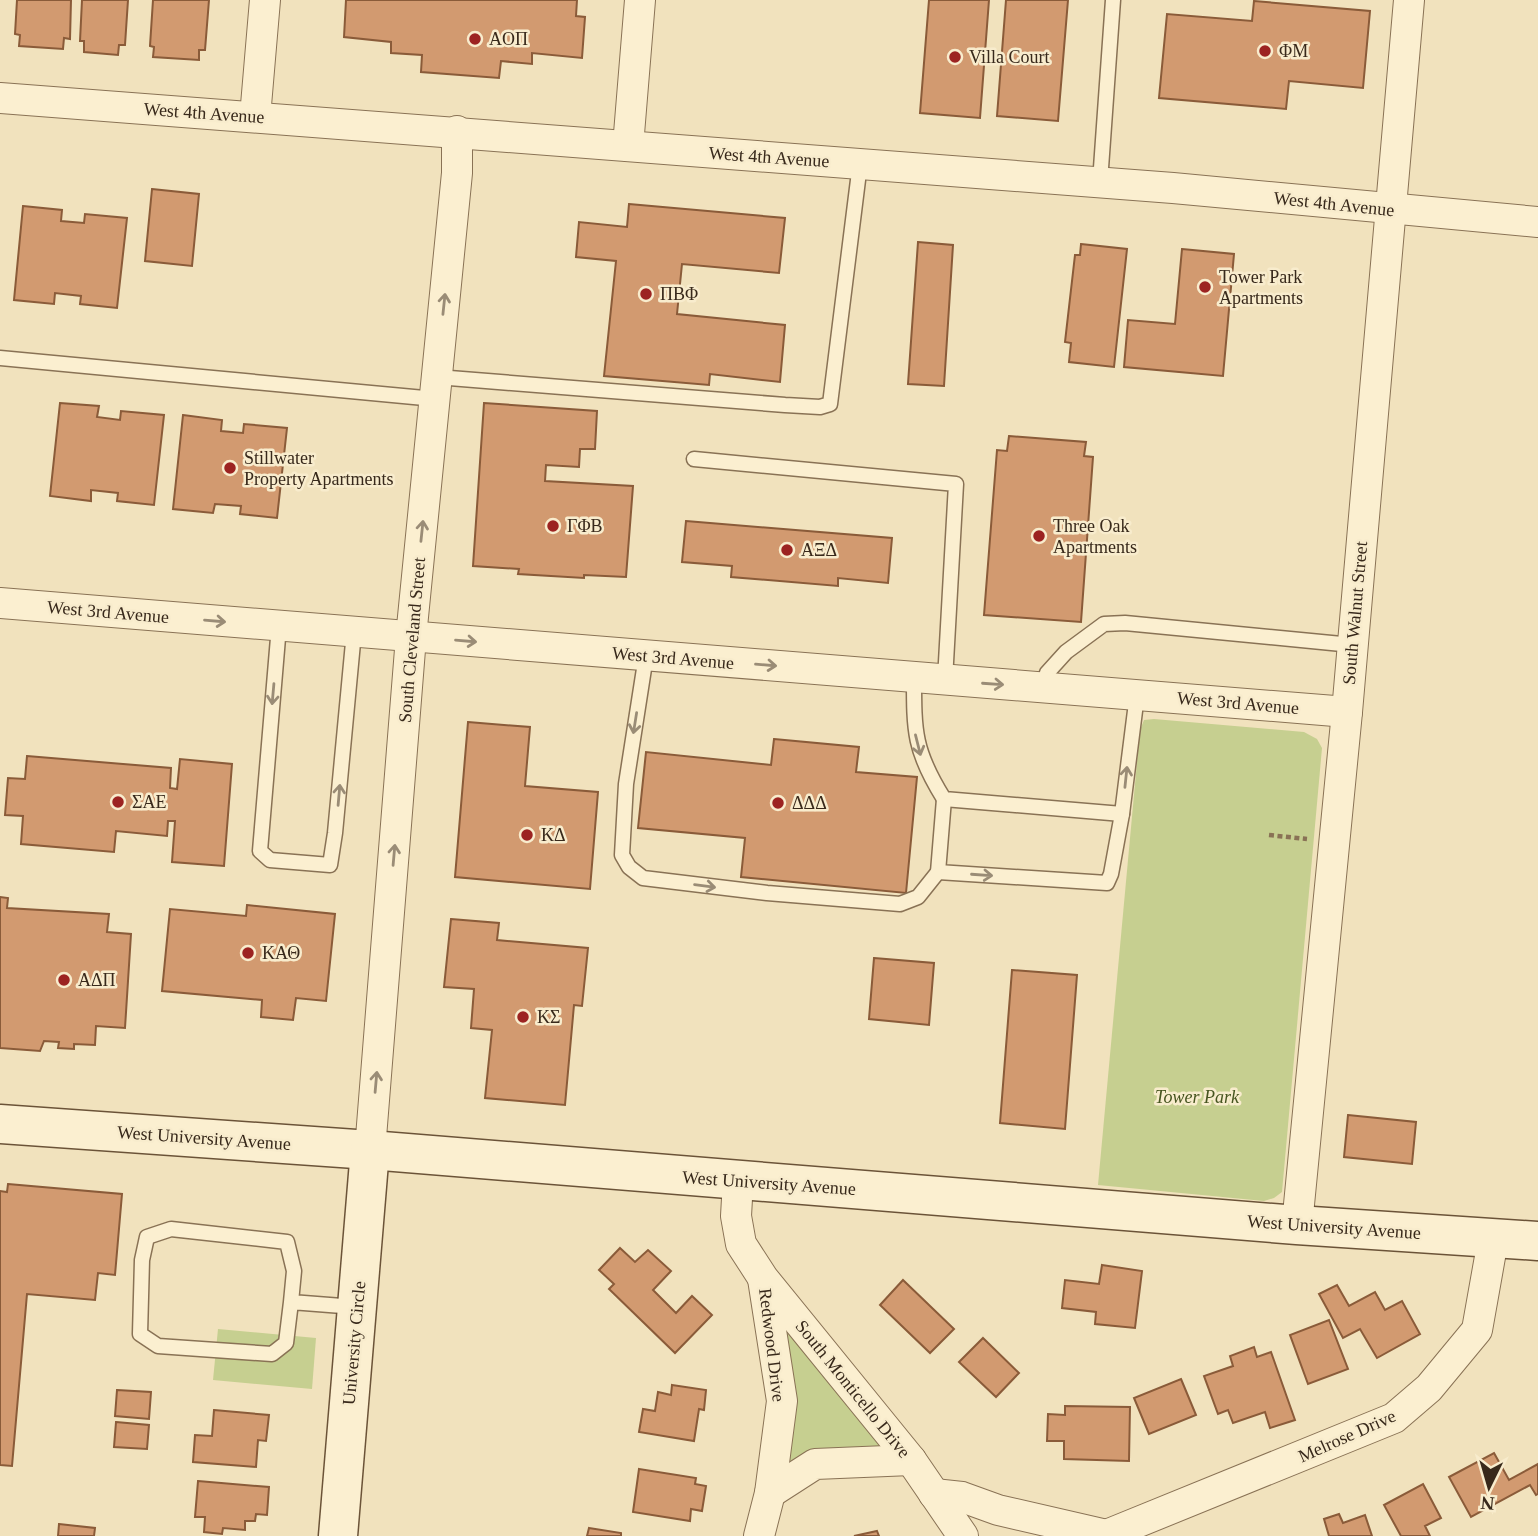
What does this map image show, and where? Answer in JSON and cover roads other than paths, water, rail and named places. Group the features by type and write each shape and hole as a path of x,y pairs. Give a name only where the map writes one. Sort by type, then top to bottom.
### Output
{"street":[{"path":"255,117 265,0"},
{"path":"628,146 640,0"},
{"name":"South Walnut Street","path":"1297,1225 1347,712 1409,0"},
{"name":"West 4th Avenue","path":"0,98 1100,182 1538,222"},
{"name":"South Cleveland Street","path":"370,1150 411,637 457,173 457,131"},
{"name":"West 3rd Avenue","path":"0,603 1347,712"},
{"name":"West University Avenue","path":"0,1124 370,1150 1493,1240 1538,1241"},
{"name":"University Circle","path":"338,1536 370,1150"},
{"name":"South Monticello Drive","path":"738,1181 736,1216 741,1244 763,1278 911,1460 963,1536"},
{"name":"Melrose Drive","path":"1105,1535 1394,1419 1429,1388 1477,1330 1493,1240"},
{"name":"Redwood Drive","path":"759,1536 770,1493 782,1401 763,1278"},
{"path":"770,1493 815,1464 911,1460"},
{"path":"934,1494 961,1497 998,1510 1105,1535"}],"lane":[{"path":"1100,182 1113,0"},
{"path":"0,358 436,388 820,407 830,404 860,164"},
{"path":"694,458 956,484 945,680"},
{"path":"1042,687 1047,673 1066,652 1104,624 1125,623 1352,645"},
{"path":"279,626 260,851 270,860 330,865 354,632"},
{"path":"646,656 625,783 622,855 629,867 643,878 767,893 900,904 918,897 938,872 944,799 919,752 914,726 914,677"},
{"path":"938,872 1107,883 1122,814 1137,695"},
{"path":"944,799 1122,814"},
{"path":"171,1229 287,1242 294,1271 291,1302 286,1343 272,1354 158,1346 140,1334 142,1260 148,1237 171,1229"},
{"path":"291,1302 356,1308"}],"place":[{"name":"AOΠ","path":"475,39"},
{"name":"ΦΜ","path":"1265,51"},
{"name":"Villa Court","path":"955,57"},
{"name":"Tower Park Apartments","path":"1205,287"},
{"name":"ΠΒΦ","path":"646,294"},
{"name":"Stillwater Property Apartments","path":"230,468"},
{"name":"ΓΦΒ","path":"553,526"},
{"name":"Three Oak Apartments","path":"1039,536"},
{"name":"ΑΞΔ","path":"787,550"},
{"name":"ΣAE","path":"118,802"},
{"name":"ΔΔΔ","path":"778,803"},
{"name":"ΚΔ","path":"527,835"},
{"name":"ΚΑΘ","path":"248,953"},
{"name":"ΑΔΠ","path":"64,980"},
{"name":"KΣ","path":"523,1017"}],"park label":[{"name":"Tower Park","path":"1197,1097"}]}
